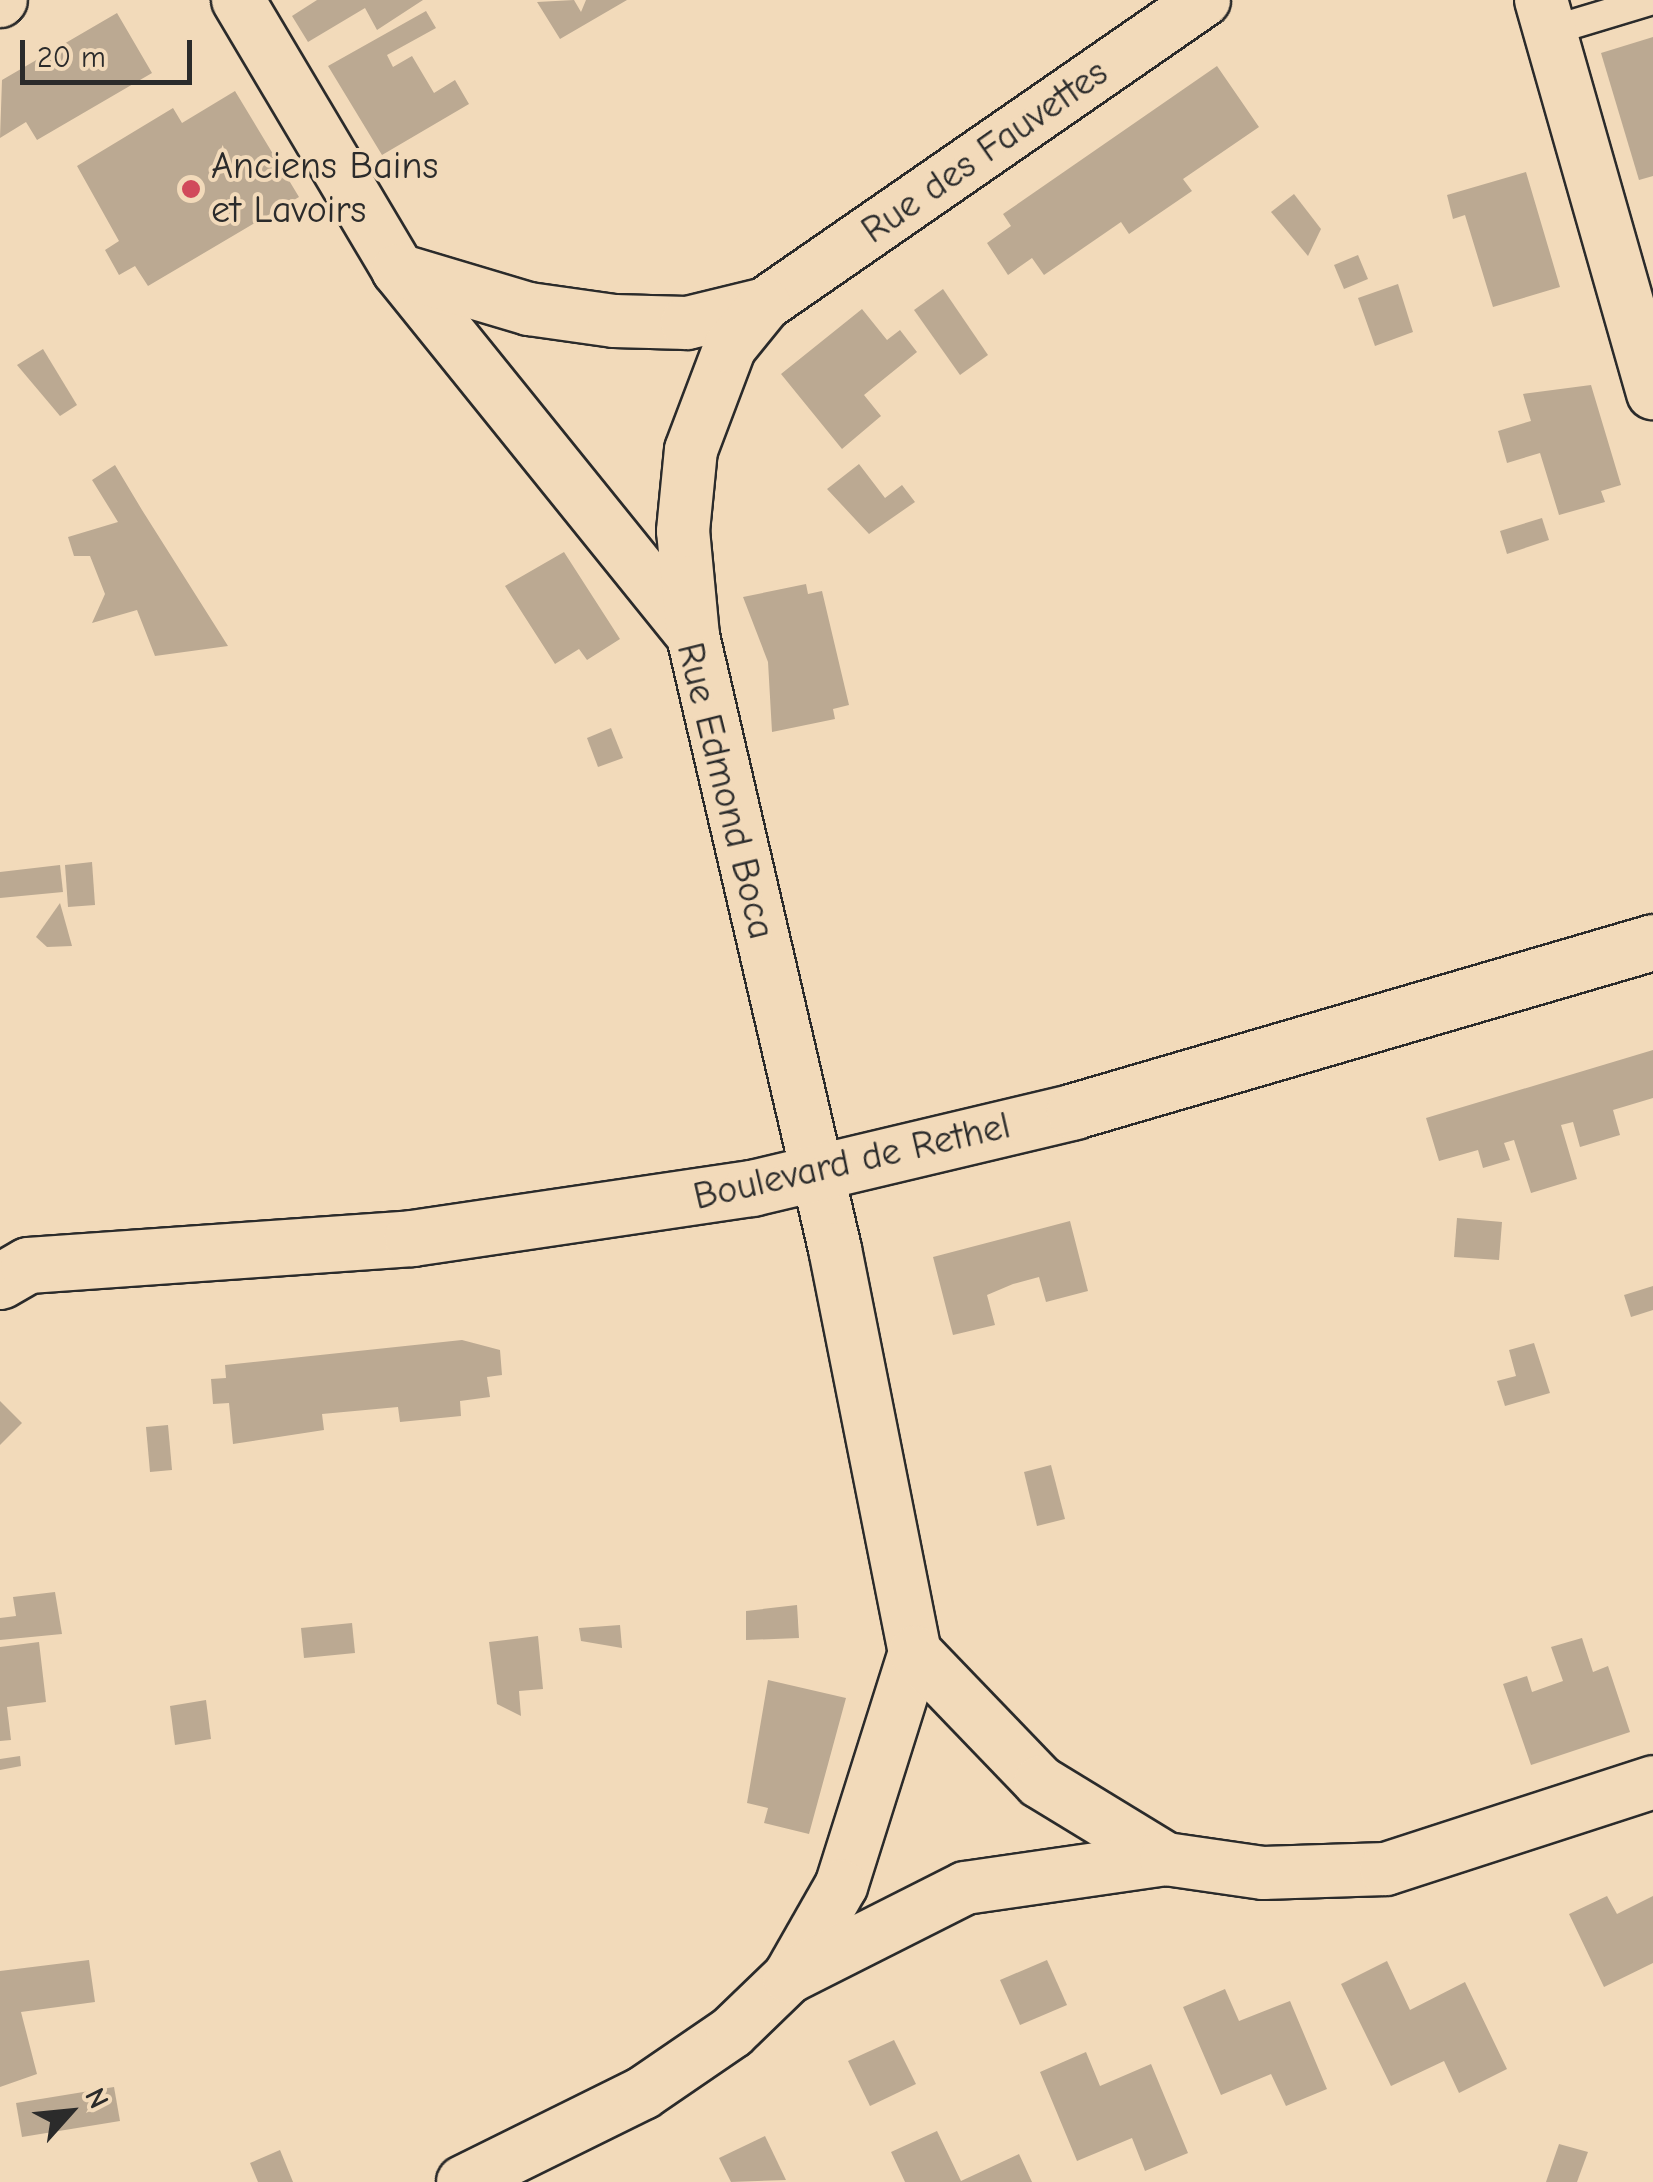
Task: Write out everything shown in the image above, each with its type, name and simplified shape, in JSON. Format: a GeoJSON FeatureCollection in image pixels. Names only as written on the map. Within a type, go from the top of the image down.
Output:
{"type":"FeatureCollection","features":[{"type":"Feature","properties":{"kind":"main road","name":"Boulevard de Rethel"},"geometry":{"type":"LineString","coordinates":[[10,1265],[412,1238],[817,1174],[1074,1111],[1653,942]]}},
{"type":"Feature","properties":{"kind":"street","name":"Rue Edmond Boca"},"geometry":{"type":"LineString","coordinates":[[238,0],[398,270],[694,636],[817,1174],[916,1652],[847,1869],[789,1977]]}},
{"type":"Feature","properties":{"kind":"street","name":"Rue des Fauvettes"},"geometry":{"type":"LineString","coordinates":[[694,636],[683,531],[691,450],[730,347],[765,304],[1204,0]]}},
{"type":"Feature","properties":{"kind":"street"},"geometry":{"type":"LineString","coordinates":[[1498,0],[1546,15],[1653,392]]}},
{"type":"Feature","properties":{"kind":"street","name":"Rue des Fauvettes"},"geometry":{"type":"LineString","coordinates":[[398,270],[529,309],[614,321],[688,323],[765,304]]}},
{"type":"Feature","properties":{"kind":"street"},"geometry":{"type":"LineString","coordinates":[[916,1652],[1040,1782],[1166,1859]]}},
{"type":"Feature","properties":{"kind":"street"},"geometry":{"type":"LineString","coordinates":[[463,2182],[692,2063],[789,1977],[965,1888],[1166,1859],[1263,1872],[1386,1868],[1653,1782]]}},
{"type":"Feature","properties":{"kind":"lane"},"geometry":{"type":"LineString","coordinates":[[1546,15],[1653,0]]}},
{"type":"Feature","properties":{"kind":"building"},"geometry":{"type":"Polygon","coordinates":[[[317,0],[423,0],[377,30],[365,8],[308,42],[292,16],[317,0]]]}},
{"type":"Feature","properties":{"kind":"building"},"geometry":{"type":"Polygon","coordinates":[[[574,0],[581,12],[586,0],[627,0],[560,39],[537,2],[574,0]]]}},
{"type":"Feature","properties":{"kind":"building"},"geometry":{"type":"Polygon","coordinates":[[[426,11],[436,28],[387,55],[393,67],[412,56],[434,93],[455,80],[469,104],[382,155],[328,66],[426,11]]]}},
{"type":"Feature","properties":{"kind":"building"},"geometry":{"type":"Polygon","coordinates":[[[117,13],[152,73],[37,140],[26,122],[0,138],[2,80],[117,13]]]}},
{"type":"Feature","properties":{"kind":"building"},"geometry":{"type":"Polygon","coordinates":[[[1653,37],[1653,176],[1639,180],[1601,53],[1653,37]]]}},
{"type":"Feature","properties":{"kind":"building"},"geometry":{"type":"Polygon","coordinates":[[[1217,66],[1259,127],[1183,179],[1192,191],[1129,234],[1121,222],[1044,275],[1032,258],[1008,275],[987,243],[1011,226],[1003,214],[1217,66]]]}},
{"type":"Feature","properties":{"kind":"building","name":"Anciens Bains et Lavoirs"},"geometry":{"type":"Polygon","coordinates":[[[235,91],[299,197],[148,286],[135,266],[119,275],[105,250],[119,241],[77,166],[173,108],[182,123],[235,91]]]}},
{"type":"Feature","properties":{"kind":"building"},"geometry":{"type":"Polygon","coordinates":[[[1526,172],[1560,287],[1493,307],[1465,215],[1453,219],[1447,195],[1526,172]]]}},
{"type":"Feature","properties":{"kind":"building"},"geometry":{"type":"Polygon","coordinates":[[[1294,194],[1321,229],[1308,256],[1271,212],[1294,194]]]}},
{"type":"Feature","properties":{"kind":"building"},"geometry":{"type":"Polygon","coordinates":[[[1358,255],[1368,279],[1344,289],[1334,265],[1358,255]]]}},
{"type":"Feature","properties":{"kind":"building"},"geometry":{"type":"Polygon","coordinates":[[[1398,284],[1413,332],[1375,346],[1358,298],[1398,284]]]}},
{"type":"Feature","properties":{"kind":"building"},"geometry":{"type":"Polygon","coordinates":[[[943,289],[988,355],[960,375],[914,310],[943,289]]]}},
{"type":"Feature","properties":{"kind":"building"},"geometry":{"type":"Polygon","coordinates":[[[862,309],[887,340],[900,330],[917,352],[864,395],[881,416],[842,449],[781,374],[862,309]]]}},
{"type":"Feature","properties":{"kind":"building"},"geometry":{"type":"Polygon","coordinates":[[[43,349],[77,405],[60,416],[17,365],[43,349]]]}},
{"type":"Feature","properties":{"kind":"building"},"geometry":{"type":"Polygon","coordinates":[[[1591,385],[1621,485],[1601,491],[1605,502],[1559,515],[1540,453],[1507,463],[1498,431],[1531,421],[1523,394],[1591,385]]]}},
{"type":"Feature","properties":{"kind":"building"},"geometry":{"type":"Polygon","coordinates":[[[859,464],[885,498],[902,485],[915,502],[869,534],[827,489],[859,464]]]}},
{"type":"Feature","properties":{"kind":"building"},"geometry":{"type":"Polygon","coordinates":[[[115,465],[228,646],[155,656],[137,610],[92,623],[105,594],[90,556],[74,556],[68,537],[118,522],[92,480],[115,465]]]}},
{"type":"Feature","properties":{"kind":"building"},"geometry":{"type":"Polygon","coordinates":[[[1542,518],[1549,540],[1507,554],[1500,531],[1542,518]]]}},
{"type":"Feature","properties":{"kind":"building"},"geometry":{"type":"Polygon","coordinates":[[[564,552],[620,639],[587,660],[579,649],[555,664],[505,586],[564,552]]]}},
{"type":"Feature","properties":{"kind":"building"},"geometry":{"type":"Polygon","coordinates":[[[806,584],[808,594],[822,591],[849,705],[833,709],[835,719],[772,732],[768,662],[743,597],[806,584]]]}},
{"type":"Feature","properties":{"kind":"building"},"geometry":{"type":"Polygon","coordinates":[[[611,728],[623,758],[598,767],[587,738],[611,728]]]}},
{"type":"Feature","properties":{"kind":"building"},"geometry":{"type":"Polygon","coordinates":[[[92,862],[95,905],[68,907],[65,865],[92,862]]]}},
{"type":"Feature","properties":{"kind":"building"},"geometry":{"type":"Polygon","coordinates":[[[60,865],[63,892],[0,898],[0,872],[60,865]]]}},
{"type":"Feature","properties":{"kind":"building"},"geometry":{"type":"Polygon","coordinates":[[[60,903],[72,946],[47,947],[36,937],[60,903]]]}},
{"type":"Feature","properties":{"kind":"building"},"geometry":{"type":"Polygon","coordinates":[[[1653,1050],[1653,1098],[1613,1110],[1620,1135],[1580,1147],[1573,1122],[1561,1125],[1577,1179],[1531,1193],[1514,1140],[1504,1143],[1510,1160],[1483,1168],[1478,1150],[1439,1161],[1426,1118],[1653,1050]]]}},
{"type":"Feature","properties":{"kind":"building"},"geometry":{"type":"Polygon","coordinates":[[[1457,1218],[1502,1222],[1499,1260],[1454,1257],[1457,1218]]]}},
{"type":"Feature","properties":{"kind":"building"},"geometry":{"type":"Polygon","coordinates":[[[1070,1221],[1088,1291],[1046,1302],[1039,1277],[1013,1284],[987,1295],[995,1325],[953,1335],[933,1257],[1070,1221]]]}},
{"type":"Feature","properties":{"kind":"building"},"geometry":{"type":"Polygon","coordinates":[[[1653,1286],[1653,1310],[1631,1317],[1624,1295],[1653,1286]]]}},
{"type":"Feature","properties":{"kind":"building"},"geometry":{"type":"Polygon","coordinates":[[[462,1340],[500,1350],[502,1375],[487,1377],[490,1397],[460,1401],[461,1416],[400,1422],[398,1407],[322,1414],[324,1430],[233,1444],[229,1403],[213,1404],[211,1379],[226,1378],[225,1365],[462,1340]]]}},
{"type":"Feature","properties":{"kind":"building"},"geometry":{"type":"Polygon","coordinates":[[[1534,1343],[1550,1393],[1505,1406],[1497,1381],[1516,1376],[1509,1350],[1534,1343]]]}},
{"type":"Feature","properties":{"kind":"building"},"geometry":{"type":"Polygon","coordinates":[[[0,1401],[22,1423],[0,1445],[0,1401]]]}},
{"type":"Feature","properties":{"kind":"building"},"geometry":{"type":"Polygon","coordinates":[[[168,1425],[172,1470],[150,1472],[146,1427],[168,1425]]]}},
{"type":"Feature","properties":{"kind":"building"},"geometry":{"type":"Polygon","coordinates":[[[1051,1465],[1065,1519],[1037,1526],[1024,1472],[1051,1465]]]}},
{"type":"Feature","properties":{"kind":"building"},"geometry":{"type":"Polygon","coordinates":[[[55,1592],[62,1634],[0,1640],[0,1618],[16,1616],[13,1597],[55,1592]]]}},
{"type":"Feature","properties":{"kind":"building"},"geometry":{"type":"Polygon","coordinates":[[[797,1605],[799,1638],[746,1640],[746,1611],[797,1605]]]}},
{"type":"Feature","properties":{"kind":"building"},"geometry":{"type":"Polygon","coordinates":[[[352,1623],[355,1653],[304,1658],[301,1628],[352,1623]]]}},
{"type":"Feature","properties":{"kind":"building"},"geometry":{"type":"Polygon","coordinates":[[[620,1625],[622,1648],[581,1641],[579,1628],[620,1625]]]}},
{"type":"Feature","properties":{"kind":"building"},"geometry":{"type":"Polygon","coordinates":[[[538,1636],[543,1689],[519,1691],[521,1716],[497,1704],[489,1642],[538,1636]]]}},
{"type":"Feature","properties":{"kind":"building"},"geometry":{"type":"Polygon","coordinates":[[[1582,1638],[1593,1672],[1608,1666],[1630,1732],[1531,1765],[1503,1684],[1527,1676],[1532,1692],[1563,1681],[1551,1647],[1582,1638]]]}},
{"type":"Feature","properties":{"kind":"building"},"geometry":{"type":"Polygon","coordinates":[[[39,1642],[46,1702],[7,1707],[11,1740],[0,1741],[0,1647],[39,1642]]]}},
{"type":"Feature","properties":{"kind":"building"},"geometry":{"type":"Polygon","coordinates":[[[768,1680],[846,1698],[809,1834],[764,1823],[768,1808],[747,1803],[768,1680]]]}},
{"type":"Feature","properties":{"kind":"building"},"geometry":{"type":"Polygon","coordinates":[[[206,1700],[211,1739],[175,1745],[170,1706],[206,1700]]]}},
{"type":"Feature","properties":{"kind":"building"},"geometry":{"type":"Polygon","coordinates":[[[20,1756],[21,1766],[0,1770],[0,1759],[20,1756]]]}},
{"type":"Feature","properties":{"kind":"building"},"geometry":{"type":"Polygon","coordinates":[[[1607,1896],[1617,1914],[1653,1896],[1653,1963],[1604,1987],[1569,1914],[1607,1896]]]}},
{"type":"Feature","properties":{"kind":"building"},"geometry":{"type":"Polygon","coordinates":[[[89,1960],[95,2002],[21,2012],[37,2074],[0,2087],[0,1971],[89,1960]]]}},
{"type":"Feature","properties":{"kind":"building"},"geometry":{"type":"Polygon","coordinates":[[[1047,1960],[1067,2005],[1020,2025],[1000,1980],[1047,1960]]]}},
{"type":"Feature","properties":{"kind":"building"},"geometry":{"type":"Polygon","coordinates":[[[1387,1961],[1410,2010],[1465,1982],[1507,2069],[1459,2093],[1444,2061],[1391,2086],[1341,1984],[1387,1961]]]}},
{"type":"Feature","properties":{"kind":"building"},"geometry":{"type":"Polygon","coordinates":[[[1225,1989],[1239,2021],[1290,2001],[1327,2089],[1286,2106],[1271,2074],[1221,2095],[1183,2007],[1225,1989]]]}},
{"type":"Feature","properties":{"kind":"building"},"geometry":{"type":"Polygon","coordinates":[[[894,2040],[916,2084],[870,2106],[848,2061],[894,2040]]]}},
{"type":"Feature","properties":{"kind":"building"},"geometry":{"type":"Polygon","coordinates":[[[1086,2052],[1100,2086],[1151,2064],[1188,2153],[1145,2171],[1132,2138],[1077,2161],[1040,2072],[1086,2052]]]}},
{"type":"Feature","properties":{"kind":"building"},"geometry":{"type":"Polygon","coordinates":[[[114,2087],[120,2121],[22,2137],[16,2103],[114,2087]]]}},
{"type":"Feature","properties":{"kind":"building"},"geometry":{"type":"Polygon","coordinates":[[[937,2131],[961,2181],[1019,2154],[1032,2182],[905,2182],[891,2152],[937,2131]]]}},
{"type":"Feature","properties":{"kind":"building"},"geometry":{"type":"Polygon","coordinates":[[[765,2136],[786,2180],[731,2182],[719,2158],[765,2136]]]}},
{"type":"Feature","properties":{"kind":"building"},"geometry":{"type":"Polygon","coordinates":[[[1559,2144],[1588,2152],[1577,2182],[1546,2182],[1559,2144]]]}},
{"type":"Feature","properties":{"kind":"building"},"geometry":{"type":"Polygon","coordinates":[[[280,2150],[293,2182],[258,2182],[250,2163],[280,2150]]]}},
{"type":"Feature","properties":{"kind":"place","name":"Anciens Bains et Lavoirs"},"geometry":{"type":"Point","coordinates":[191,189]}}]}
